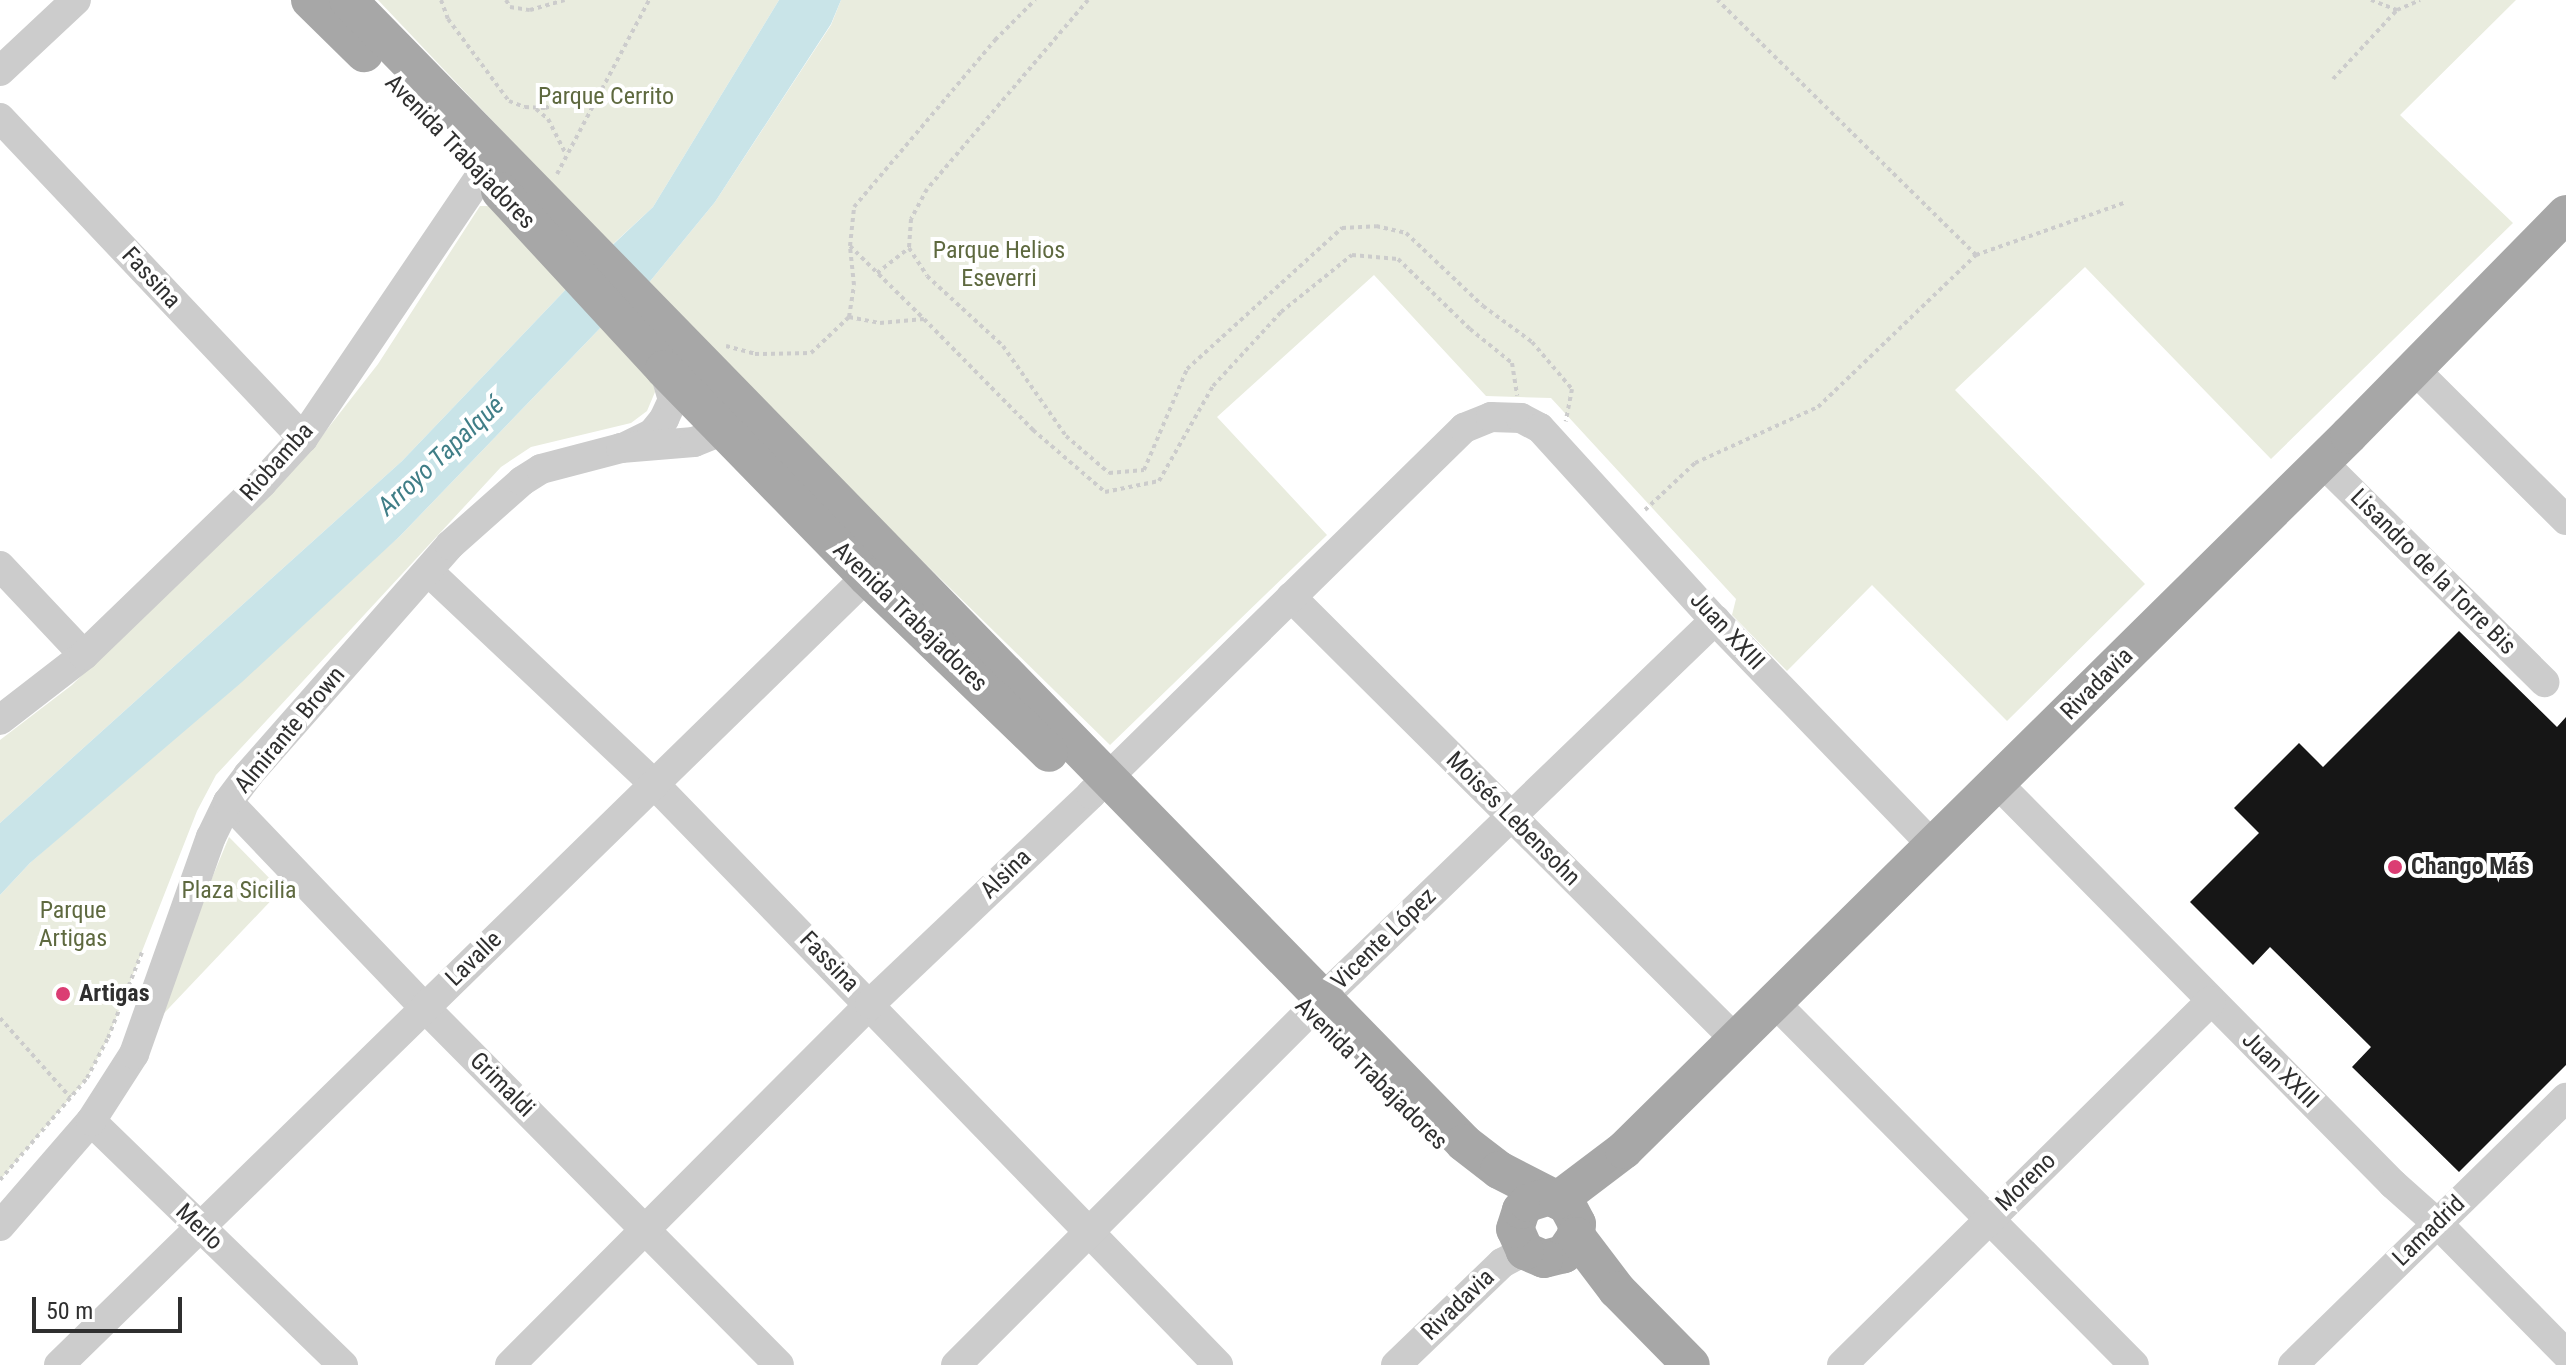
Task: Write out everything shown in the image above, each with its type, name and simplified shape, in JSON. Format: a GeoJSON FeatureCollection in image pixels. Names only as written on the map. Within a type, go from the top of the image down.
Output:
{"type":"FeatureCollection","features":[{"type":"Feature","properties":{"kind":"main road","name":"Avenida Trabajadores"},"geometry":{"type":"LineString","coordinates":[[310,0],[490,164],[542,200],[734,418],[878,566],[1100,785],[1316,1005],[1464,1143],[1499,1170],[1550,1228],[1691,1365]]}},
{"type":"Feature","properties":{"kind":"main road","name":"Avenida Trabajadores"},"geometry":{"type":"LineString","coordinates":[[348,0],[490,164]]}},
{"type":"Feature","properties":{"kind":"main road","name":"Rivadavia"},"geometry":{"type":"LineString","coordinates":[[1550,1228],[1594,1190],[1624,1150],[2415,370],[2566,214]]}},
{"type":"Feature","properties":{"kind":"main road","name":"Avenida Trabajadores"},"geometry":{"type":"LineString","coordinates":[[1550,1228],[1587,1286],[1660,1365]]}},
{"type":"Feature","properties":{"kind":"street"},"geometry":{"type":"LineString","coordinates":[[0,71],[76,0]]}},
{"type":"Feature","properties":{"kind":"street","name":"Fassina"},"geometry":{"type":"LineString","coordinates":[[0,118],[303,438]]}},
{"type":"Feature","properties":{"kind":"street","name":"Riobamba"},"geometry":{"type":"LineString","coordinates":[[0,720],[84,655],[262,483],[303,438],[490,164]]}},
{"type":"Feature","properties":{"kind":"street"},"geometry":{"type":"LineString","coordinates":[[621,448],[652,434],[664,419],[673,400],[677,352]]}},
{"type":"Feature","properties":{"kind":"street"},"geometry":{"type":"LineString","coordinates":[[2415,370],[2566,520]]}},
{"type":"Feature","properties":{"kind":"street","name":"Alsina"},"geometry":{"type":"LineString","coordinates":[[510,1365],[870,1004],[1100,785],[1464,428],[1491,417],[1521,418]]}},
{"type":"Feature","properties":{"kind":"street","name":"Almirante Brown"},"geometry":{"type":"LineString","coordinates":[[0,1226],[91,1121],[134,1054],[211,837],[228,802],[450,545],[522,481],[541,469],[621,448],[694,442],[734,418]]}},
{"type":"Feature","properties":{"kind":"street","name":"Juan XXIII"},"geometry":{"type":"LineString","coordinates":[[1521,418],[1540,428],[1715,620],[1933,846]]}},
{"type":"Feature","properties":{"kind":"street","name":"Lisandro de la Torre Bis"},"geometry":{"type":"LineString","coordinates":[[2322,462],[2449,600],[2544,682]]}},
{"type":"Feature","properties":{"kind":"street"},"geometry":{"type":"LineString","coordinates":[[0,566],[84,655]]}},
{"type":"Feature","properties":{"kind":"street","name":"Lavalle"},"geometry":{"type":"LineString","coordinates":[[59,1365],[198,1226],[656,786],[878,566]]}},
{"type":"Feature","properties":{"kind":"street","name":"Fassina"},"geometry":{"type":"LineString","coordinates":[[428,571],[656,786],[1218,1365]]}},
{"type":"Feature","properties":{"kind":"street","name":"Moisés Lebensohn"},"geometry":{"type":"LineString","coordinates":[[1291,597],[1736,1040]]}},
{"type":"Feature","properties":{"kind":"street","name":"Vicente López"},"geometry":{"type":"LineString","coordinates":[[956,1365],[1316,1005],[1715,620]]}},
{"type":"Feature","properties":{"kind":"street","name":"Juan XXIII"},"geometry":{"type":"LineString","coordinates":[[1997,783],[2148,915],[2211,1001],[2397,1179],[2566,1354]]}},
{"type":"Feature","properties":{"kind":"street","name":"Grimaldi"},"geometry":{"type":"LineString","coordinates":[[228,802],[424,1007],[779,1365]]}},
{"type":"Feature","properties":{"kind":"street","name":"Moreno"},"geometry":{"type":"LineString","coordinates":[[1842,1365],[2211,1001]]}},
{"type":"Feature","properties":{"kind":"street"},"geometry":{"type":"LineString","coordinates":[[1774,1002],[2134,1365]]}},
{"type":"Feature","properties":{"kind":"street","name":"Lamadrid"},"geometry":{"type":"LineString","coordinates":[[2293,1365],[2566,1098]]}},
{"type":"Feature","properties":{"kind":"street","name":"Merlo"},"geometry":{"type":"LineString","coordinates":[[91,1121],[343,1365]]}},
{"type":"Feature","properties":{"kind":"street","name":"Rivadavia"},"geometry":{"type":"LineString","coordinates":[[1396,1365],[1502,1263],[1550,1228]]}},
{"type":"Feature","properties":{"kind":"path"},"geometry":{"type":"LineString","coordinates":[[441,0],[448,19],[509,101],[534,108],[548,119],[567,155]]}},
{"type":"Feature","properties":{"kind":"path"},"geometry":{"type":"LineString","coordinates":[[506,0],[510,7],[530,10],[565,0]]}},
{"type":"Feature","properties":{"kind":"path"},"geometry":{"type":"LineString","coordinates":[[542,200],[649,0]]}},
{"type":"Feature","properties":{"kind":"path"},"geometry":{"type":"LineString","coordinates":[[677,352],[811,353],[849,317],[854,285],[850,246],[854,207],[874,180],[1035,0]]}},
{"type":"Feature","properties":{"kind":"path"},"geometry":{"type":"LineString","coordinates":[[1088,0],[927,189],[911,219],[909,248],[927,276],[1003,346],[1066,436],[1109,473],[1144,470],[1187,369],[1342,228],[1376,226],[1406,233],[1483,306],[1532,342],[1572,389],[1560,451]]}},
{"type":"Feature","properties":{"kind":"path"},"geometry":{"type":"LineString","coordinates":[[1717,0],[1976,255]]}},
{"type":"Feature","properties":{"kind":"path"},"geometry":{"type":"LineString","coordinates":[[2371,0],[2397,10]]}},
{"type":"Feature","properties":{"kind":"path"},"geometry":{"type":"LineString","coordinates":[[2333,79],[2397,10],[2420,0]]}},
{"type":"Feature","properties":{"kind":"path"},"geometry":{"type":"LineString","coordinates":[[534,108],[567,104],[600,90]]}},
{"type":"Feature","properties":{"kind":"path"},"geometry":{"type":"LineString","coordinates":[[1628,525],[1695,463],[1818,407],[1976,255],[2124,203]]}},
{"type":"Feature","properties":{"kind":"path"},"geometry":{"type":"LineString","coordinates":[[850,246],[1033,430],[1105,492],[1159,481],[1213,386],[1281,312],[1352,255],[1398,259],[1470,329],[1512,363],[1521,418]]}},
{"type":"Feature","properties":{"kind":"path"},"geometry":{"type":"LineString","coordinates":[[877,273],[909,248]]}},
{"type":"Feature","properties":{"kind":"path"},"geometry":{"type":"LineString","coordinates":[[849,317],[880,323],[924,319]]}},
{"type":"Feature","properties":{"kind":"path"},"geometry":{"type":"LineString","coordinates":[[0,1018],[71,1098],[0,1180]]}},
{"type":"Feature","properties":{"kind":"green space","name":"Parque Cerrito"},"geometry":{"type":"Polygon","coordinates":[[[378,0],[779,0],[653,207],[611,246],[378,0]]]}},
{"type":"Feature","properties":{"kind":"green space","name":"Parque Helios Eseverri"},"geometry":{"type":"Polygon","coordinates":[[[841,0],[2516,0],[2400,115],[2513,223],[2271,459],[2085,267],[1955,390],[2145,584],[2007,721],[1872,585],[1787,671],[1732,615],[1736,599],[1551,398],[1486,396],[1374,275],[1217,417],[1327,535],[1110,745],[696,339],[647,285],[715,202],[831,25],[841,0]]]}},
{"type":"Feature","properties":{"kind":"green space"},"geometry":{"type":"Polygon","coordinates":[[[480,206],[500,206],[571,284],[402,461],[0,823],[0,740],[72,685],[311,450],[378,364],[480,206]]]}},
{"type":"Feature","properties":{"kind":"green space","name":"Parque Artigas"},"geometry":{"type":"Polygon","coordinates":[[[606,322],[653,376],[655,392],[647,411],[631,423],[531,447],[501,467],[216,775],[197,811],[108,1038],[87,1078],[0,1180],[0,895],[30,863],[400,536],[606,322]]]}},
{"type":"Feature","properties":{"kind":"green space","name":"Plaza Sicilia"},"geometry":{"type":"Polygon","coordinates":[[[229,837],[281,890],[150,1028],[229,837]]]}},
{"type":"Feature","properties":{"kind":"water","name":"Arroyo Tapalqué"},"geometry":{"type":"Polygon","coordinates":[[[779,0],[841,0],[831,24],[715,202],[647,285],[606,322],[400,536],[242,682],[30,863],[0,895],[0,823],[402,461],[571,284],[653,207],[779,0]]]}},
{"type":"Feature","properties":{"kind":"building","name":"Chango Más"},"geometry":{"type":"Polygon","coordinates":[[[2459,631],[2557,727],[2566,717],[2566,1065],[2459,1172],[2352,1067],[2371,1047],[2270,947],[2253,965],[2190,902],[2259,833],[2234,808],[2299,743],[2323,767],[2459,631]]]}},
{"type":"Feature","properties":{"kind":"place","name":"Chango Más"},"geometry":{"type":"Point","coordinates":[2395,867]}},
{"type":"Feature","properties":{"kind":"place","name":"Artigas"},"geometry":{"type":"Point","coordinates":[63,994]}}]}
